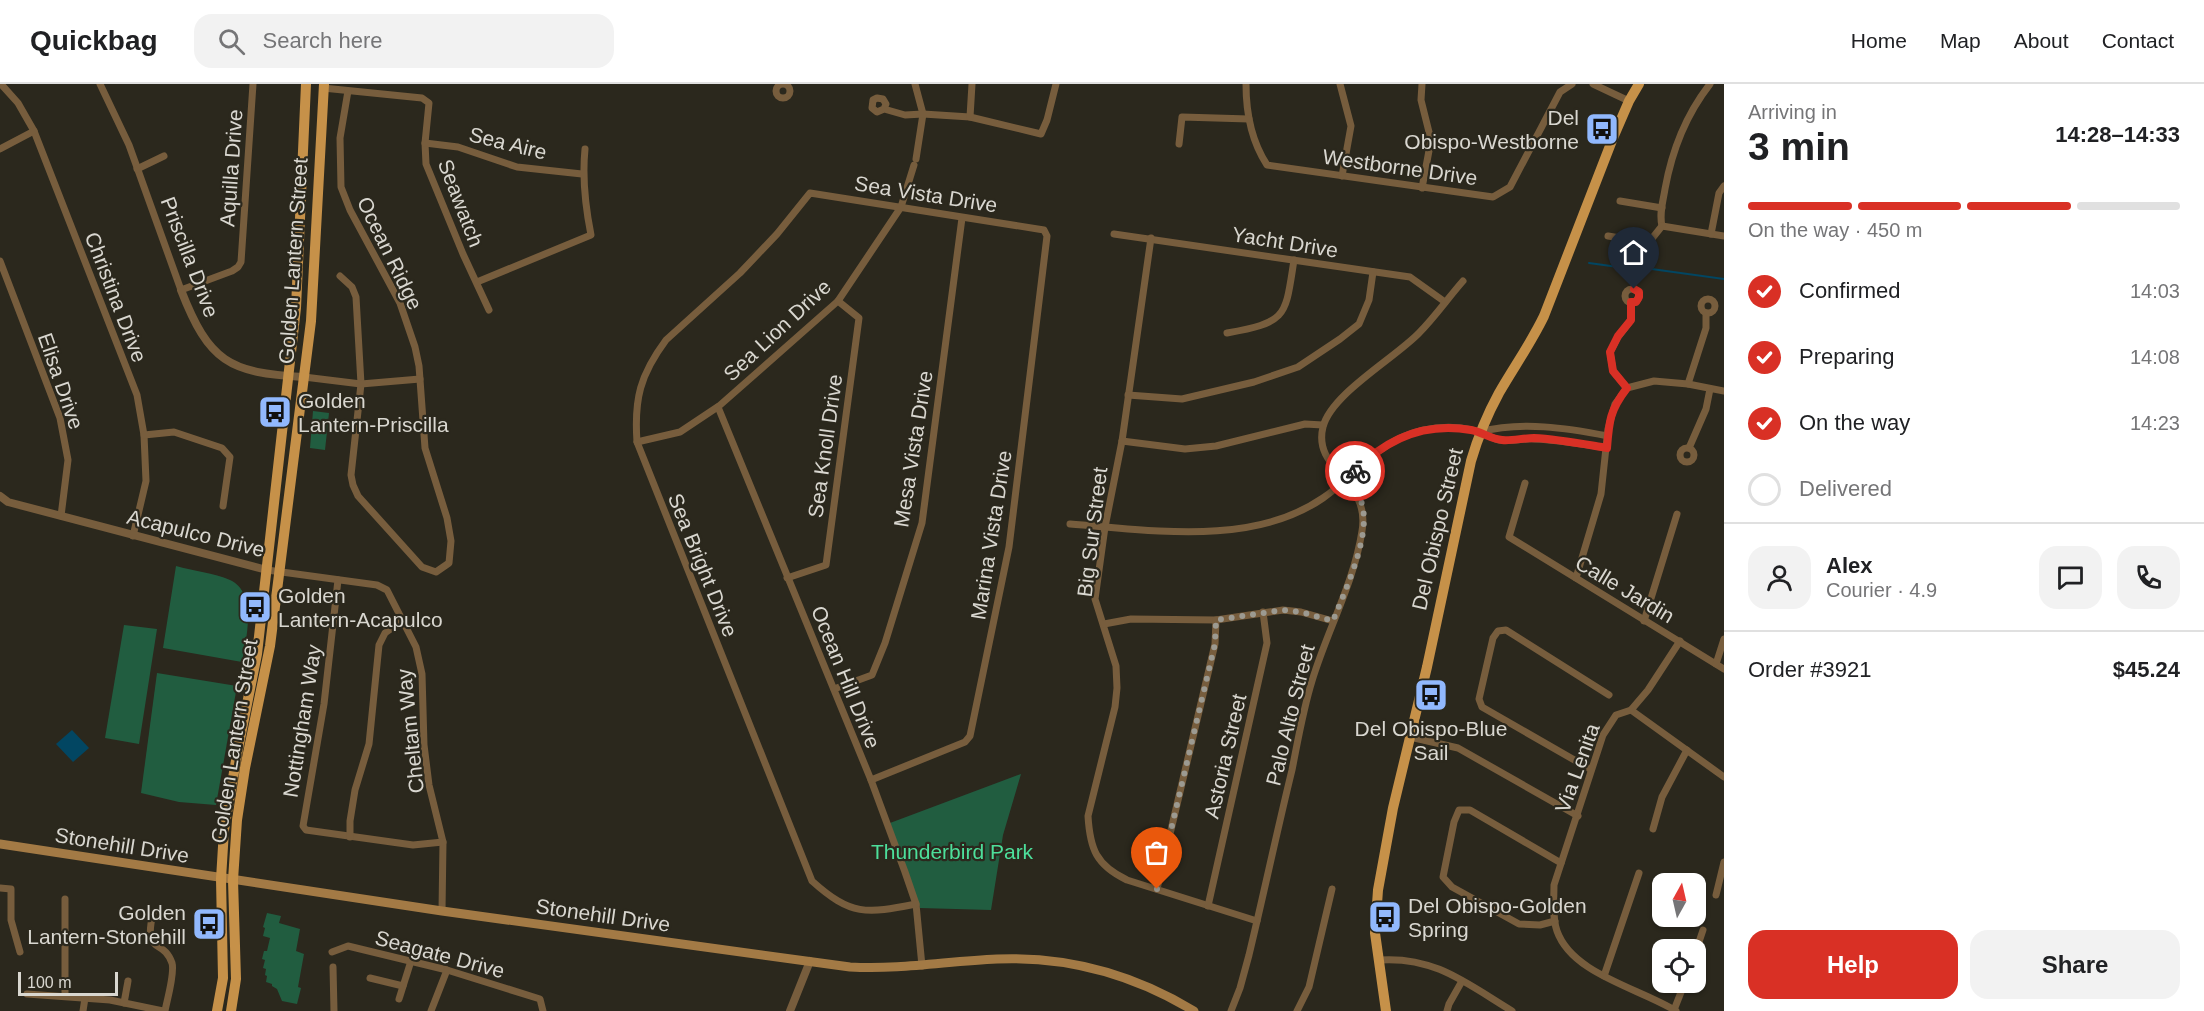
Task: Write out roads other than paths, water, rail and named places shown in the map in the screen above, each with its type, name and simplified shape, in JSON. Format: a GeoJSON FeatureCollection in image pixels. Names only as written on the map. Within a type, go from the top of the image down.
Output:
{"type":"FeatureCollection","features":[{"type":"Feature","properties":{"kind":"main road","name":"Golden Lantern Street"},"geometry":{"type":"LineString","coordinates":[[219,1008],[223,950],[221,879],[227,810],[257,654],[267,570],[297,286],[306,84]]}},
{"type":"Feature","properties":{"kind":"main road","name":"Del Obispo Street"},"geometry":{"type":"LineString","coordinates":[[1386,1011],[1375,933],[1378,890],[1393,808],[1465,482],[1480,432],[1501,390],[1534,338],[1629,100],[1639,84]]}},
{"type":"Feature","properties":{"kind":"main road","name":"Golden Lantern Street"},"geometry":{"type":"LineString","coordinates":[[231,1011],[236,970],[233,880],[237,820],[245,768],[265,678],[304,377],[314,292],[324,86]]}},
{"type":"Feature","properties":{"kind":"main road","name":"Stonehill Drive"},"geometry":{"type":"LineString","coordinates":[[0,844],[442,911],[850,967],[879,969],[995,959],[1053,960],[1107,971],[1133,980],[1168,995],[1194,1011]]}},
{"type":"Feature","properties":{"kind":"street","name":"Christina Drive"},"geometry":{"type":"LineString","coordinates":[[1,84],[18,103],[34,131],[137,395],[144,435],[147,480],[133,536]]}},
{"type":"Feature","properties":{"kind":"street","name":"Priscilla Drive"},"geometry":{"type":"LineString","coordinates":[[100,84],[129,145],[194,324],[222,357],[242,368],[266,375],[304,377]]}},
{"type":"Feature","properties":{"kind":"street","name":"Aquilla Drive"},"geometry":{"type":"LineString","coordinates":[[181,290],[238,267],[242,254],[253,84]]}},
{"type":"Feature","properties":{"kind":"street","name":"Sea Lion Drive"},"geometry":{"type":"LineString","coordinates":[[637,442],[680,432],[718,407],[838,301],[901,207],[915,162],[923,114],[915,84]]}},
{"type":"Feature","properties":{"kind":"street"},"geometry":{"type":"LineString","coordinates":[[970,117],[972,84]]}},
{"type":"Feature","properties":{"kind":"street"},"geometry":{"type":"LineString","coordinates":[[884,109],[906,115],[970,117],[1041,134],[1056,84]]}},
{"type":"Feature","properties":{"kind":"street"},"geometry":{"type":"LineString","coordinates":[[1179,144],[1182,117],[1249,119],[1246,84]]}},
{"type":"Feature","properties":{"kind":"street"},"geometry":{"type":"LineString","coordinates":[[1340,84],[1351,126],[1342,176]]}},
{"type":"Feature","properties":{"kind":"street"},"geometry":{"type":"LineString","coordinates":[[1422,84],[1421,100],[1431,140],[1422,188]]}},
{"type":"Feature","properties":{"kind":"street","name":"Westborne Drive"},"geometry":{"type":"LineString","coordinates":[[1249,119],[1259,153],[1267,165],[1493,198],[1510,187],[1560,92],[1572,84]]}},
{"type":"Feature","properties":{"kind":"street"},"geometry":{"type":"LineString","coordinates":[[1593,84],[1629,100]]}},
{"type":"Feature","properties":{"kind":"street"},"geometry":{"type":"LineString","coordinates":[[1608,236],[1650,241],[1662,226],[1662,208],[1669,167],[1681,132],[1694,105],[1710,84]]}},
{"type":"Feature","properties":{"kind":"street"},"geometry":{"type":"LineString","coordinates":[[324,86],[348,91]]}},
{"type":"Feature","properties":{"kind":"street","name":"Seawatch"},"geometry":{"type":"LineString","coordinates":[[348,91],[422,98],[429,103],[425,143],[426,164],[489,310]]}},
{"type":"Feature","properties":{"kind":"street","name":"Ocean Ridge"},"geometry":{"type":"LineString","coordinates":[[348,91],[340,138],[341,187],[354,217],[400,303],[415,346],[420,379],[424,448],[446,512],[451,541],[451,558],[445,567],[436,572],[422,567],[358,496],[353,484],[351,475],[361,384]]}},
{"type":"Feature","properties":{"kind":"street"},"geometry":{"type":"LineString","coordinates":[[0,149],[34,131]]}},
{"type":"Feature","properties":{"kind":"street","name":"Sea Aire"},"geometry":{"type":"LineString","coordinates":[[425,143],[458,147],[517,166],[541,171],[582,174]]}},
{"type":"Feature","properties":{"kind":"street"},"geometry":{"type":"LineString","coordinates":[[477,282],[591,235],[582,174],[585,148]]}},
{"type":"Feature","properties":{"kind":"street"},"geometry":{"type":"LineString","coordinates":[[137,169],[164,156]]}},
{"type":"Feature","properties":{"kind":"street"},"geometry":{"type":"LineString","coordinates":[[1711,234],[1719,193],[1724,186]]}},
{"type":"Feature","properties":{"kind":"street","name":"Sea Vista Drive"},"geometry":{"type":"LineString","coordinates":[[805,197],[810,193],[815,193],[1044,230]]}},
{"type":"Feature","properties":{"kind":"street","name":"Sea Bright Drive"},"geometry":{"type":"LineString","coordinates":[[805,197],[777,234],[666,340],[657,352],[640,389],[636,405],[637,442],[812,881],[839,903],[857,909],[881,911],[916,904]]}},
{"type":"Feature","properties":{"kind":"street"},"geometry":{"type":"LineString","coordinates":[[1620,201],[1662,208]]}},
{"type":"Feature","properties":{"kind":"street","name":"Mesa Vista Drive"},"geometry":{"type":"LineString","coordinates":[[834,689],[872,675],[885,643],[922,523],[962,218]]}},
{"type":"Feature","properties":{"kind":"street"},"geometry":{"type":"LineString","coordinates":[[1662,226],[1724,236]]}},
{"type":"Feature","properties":{"kind":"street","name":"Marina Vista Drive"},"geometry":{"type":"LineString","coordinates":[[871,780],[965,742],[970,736],[1009,547],[1048,244],[1044,230]]}},
{"type":"Feature","properties":{"kind":"street","name":"Yacht Drive"},"geometry":{"type":"LineString","coordinates":[[1114,234],[1410,278],[1445,302]]}},
{"type":"Feature","properties":{"kind":"street","name":"Big Sur Street"},"geometry":{"type":"LineString","coordinates":[[1151,238],[1122,441],[1105,527],[1095,599],[1116,666],[1117,688],[1115,707],[1088,816],[1092,846],[1100,861],[1111,872],[1127,880],[1157,889]]}},
{"type":"Feature","properties":{"kind":"street"},"geometry":{"type":"LineString","coordinates":[[1227,333],[1276,319],[1287,302],[1294,260]]}},
{"type":"Feature","properties":{"kind":"street","name":"Elisa Drive"},"geometry":{"type":"LineString","coordinates":[[0,261],[60,418],[68,460],[61,516]]}},
{"type":"Feature","properties":{"kind":"street"},"geometry":{"type":"LineString","coordinates":[[1128,395],[1182,399],[1254,382],[1298,367],[1359,324],[1369,300],[1372,272]]}},
{"type":"Feature","properties":{"kind":"street"},"geometry":{"type":"LineString","coordinates":[[340,276],[352,287],[356,297],[361,384]]}},
{"type":"Feature","properties":{"kind":"street"},"geometry":{"type":"LineString","coordinates":[[1122,441],[1185,449],[1216,446],[1305,424],[1323,425],[1335,404],[1419,333],[1463,281]]}},
{"type":"Feature","properties":{"kind":"street","name":"Sea Knoll Drive"},"geometry":{"type":"LineString","coordinates":[[787,578],[826,565],[859,318],[838,301]]}},
{"type":"Feature","properties":{"kind":"street"},"geometry":{"type":"LineString","coordinates":[[1627,388],[1613,371],[1610,352],[1618,336],[1631,320],[1631,302]]}},
{"type":"Feature","properties":{"kind":"street"},"geometry":{"type":"LineString","coordinates":[[1688,384],[1706,328],[1706,313]]}},
{"type":"Feature","properties":{"kind":"street"},"geometry":{"type":"LineString","coordinates":[[304,377],[361,384],[420,379]]}},
{"type":"Feature","properties":{"kind":"street"},"geometry":{"type":"LineString","coordinates":[[1576,578],[1601,494],[1608,436],[1615,404],[1627,388],[1654,381],[1688,384],[1724,391]]}},
{"type":"Feature","properties":{"kind":"street"},"geometry":{"type":"LineString","coordinates":[[1689,448],[1706,408],[1710,389]]}},
{"type":"Feature","properties":{"kind":"street","name":"Ocean Hill Drive"},"geometry":{"type":"LineString","coordinates":[[718,407],[871,780],[916,904],[922,966]]}},
{"type":"Feature","properties":{"kind":"street","name":"Palo Alto Street"},"geometry":{"type":"LineString","coordinates":[[1231,1011],[1240,988],[1257,921],[1311,684],[1357,555],[1363,525],[1362,502],[1323,450],[1323,425]]}},
{"type":"Feature","properties":{"kind":"street"},"geometry":{"type":"LineString","coordinates":[[1480,432],[1497,427],[1531,426],[1608,436]]}},
{"type":"Feature","properties":{"kind":"street"},"geometry":{"type":"LineString","coordinates":[[1070,524],[1184,532],[1251,526],[1304,510],[1347,480],[1375,452],[1408,434],[1442,427],[1480,432],[1496,440],[1532,438],[1607,448]]}},
{"type":"Feature","properties":{"kind":"street"},"geometry":{"type":"LineString","coordinates":[[144,435],[174,432],[222,448],[230,457],[223,506]]}},
{"type":"Feature","properties":{"kind":"street","name":"Calle Jardin"},"geometry":{"type":"LineString","coordinates":[[1526,483],[1509,537],[1724,669]]}},
{"type":"Feature","properties":{"kind":"street","name":"Acapulco Drive"},"geometry":{"type":"LineString","coordinates":[[0,496],[8,502],[267,570],[377,585],[387,590]]}},
{"type":"Feature","properties":{"kind":"street"},"geometry":{"type":"LineString","coordinates":[[1644,621],[1677,514]]}},
{"type":"Feature","properties":{"kind":"street","name":"Nottingham Way"},"geometry":{"type":"LineString","coordinates":[[338,580],[324,704],[302,822],[306,830],[350,837]]}},
{"type":"Feature","properties":{"kind":"street","name":"Cheltam Way"},"geometry":{"type":"LineString","coordinates":[[387,590],[416,647],[422,674],[424,745],[429,785],[443,842],[442,911]]}},
{"type":"Feature","properties":{"kind":"street"},"geometry":{"type":"LineString","coordinates":[[1104,624],[1131,619],[1216,620],[1283,610],[1301,612],[1333,621]]}},
{"type":"Feature","properties":{"kind":"street","name":"Astoria Street"},"geometry":{"type":"LineString","coordinates":[[1208,906],[1267,644],[1263,612]]}},
{"type":"Feature","properties":{"kind":"street"},"geometry":{"type":"LineString","coordinates":[[1216,620],[1215,644],[1157,889],[1257,921]]}},
{"type":"Feature","properties":{"kind":"street"},"geometry":{"type":"LineString","coordinates":[[402,621],[386,633],[379,645],[369,744],[355,790],[350,837],[413,845],[443,842]]}},
{"type":"Feature","properties":{"kind":"street"},"geometry":{"type":"LineString","coordinates":[[1590,769],[1482,707],[1479,699],[1493,638],[1498,631],[1506,630],[1609,695]]}},
{"type":"Feature","properties":{"kind":"street"},"geometry":{"type":"LineString","coordinates":[[1716,664],[1724,639]]}},
{"type":"Feature","properties":{"kind":"street","name":"Via Lenita"},"geometry":{"type":"LineString","coordinates":[[1604,976],[1575,959],[1557,931],[1554,885],[1603,735],[1616,715],[1631,710],[1654,682],[1680,641]]}},
{"type":"Feature","properties":{"kind":"street"},"geometry":{"type":"LineString","coordinates":[[1631,710],[1724,777]]}},
{"type":"Feature","properties":{"kind":"street"},"geometry":{"type":"LineString","coordinates":[[1410,737],[1458,748],[1578,816]]}},
{"type":"Feature","properties":{"kind":"street"},"geometry":{"type":"LineString","coordinates":[[1653,829],[1662,797],[1687,750]]}},
{"type":"Feature","properties":{"kind":"street"},"geometry":{"type":"LineString","coordinates":[[1555,921],[1540,925],[1519,924],[1452,887],[1443,878],[1454,822],[1459,810],[1470,810],[1561,862]]}},
{"type":"Feature","properties":{"kind":"street"},"geometry":{"type":"LineString","coordinates":[[1716,895],[1724,862]]}},
{"type":"Feature","properties":{"kind":"street"},"geometry":{"type":"LineString","coordinates":[[1639,873],[1604,976],[1644,993],[1675,1010],[1681,993]]}},
{"type":"Feature","properties":{"kind":"street"},"geometry":{"type":"LineString","coordinates":[[0,888],[11,889],[11,920],[20,952]]}},
{"type":"Feature","properties":{"kind":"street"},"geometry":{"type":"LineString","coordinates":[[1297,1011],[1309,987],[1332,889]]}},
{"type":"Feature","properties":{"kind":"street"},"geometry":{"type":"LineString","coordinates":[[65,899],[65,996]]}},
{"type":"Feature","properties":{"kind":"street"},"geometry":{"type":"LineString","coordinates":[[27,994],[85,998],[164,1011],[173,968],[171,961],[153,944],[150,938],[153,914]]}},
{"type":"Feature","properties":{"kind":"street"},"geometry":{"type":"LineString","coordinates":[[1700,939],[1703,930]]}},
{"type":"Feature","properties":{"kind":"street","name":"Seagate Drive"},"geometry":{"type":"LineString","coordinates":[[332,952],[348,946],[447,970],[540,999],[543,1011]]}},
{"type":"Feature","properties":{"kind":"street"},"geometry":{"type":"LineString","coordinates":[[1379,960],[1422,962],[1438,967],[1512,1011]]}},
{"type":"Feature","properties":{"kind":"street"},"geometry":{"type":"LineString","coordinates":[[399,999],[411,961]]}},
{"type":"Feature","properties":{"kind":"street"},"geometry":{"type":"LineString","coordinates":[[790,1011],[810,961]]}},
{"type":"Feature","properties":{"kind":"street"},"geometry":{"type":"LineString","coordinates":[[333,967],[334,1011]]}},
{"type":"Feature","properties":{"kind":"street"},"geometry":{"type":"LineString","coordinates":[[431,1011],[447,970]]}},
{"type":"Feature","properties":{"kind":"street"},"geometry":{"type":"LineString","coordinates":[[370,978],[403,986]]}},
{"type":"Feature","properties":{"kind":"street"},"geometry":{"type":"LineString","coordinates":[[127,1006],[128,981]]}},
{"type":"Feature","properties":{"kind":"street"},"geometry":{"type":"LineString","coordinates":[[1447,1011],[1462,981]]}},
{"type":"Feature","properties":{"kind":"street"},"geometry":{"type":"LineString","coordinates":[[83,1011],[85,998]]}},
{"type":"Feature","properties":{"kind":"water"},"geometry":{"type":"Polygon","coordinates":[[[72,730],[89,748],[73,762],[56,744],[72,730]]]}},
{"type":"Feature","properties":{"kind":"waterway"},"geometry":{"type":"LineString","coordinates":[[1589,263],[1618,267],[1630,266],[1724,279]]}},
{"type":"Feature","properties":{"kind":"place","name":"Del Obispo-Westborne"},"geometry":{"type":"Point","coordinates":[1602,129]}},
{"type":"Feature","properties":{"kind":"place","name":"Golden Lantern-Priscilla"},"geometry":{"type":"Point","coordinates":[275,412]}},
{"type":"Feature","properties":{"kind":"place","name":"Golden Lantern-Acapulco"},"geometry":{"type":"Point","coordinates":[255,607]}},
{"type":"Feature","properties":{"kind":"place","name":"Del Obispo-Blue Sail"},"geometry":{"type":"Point","coordinates":[1431,695]}},
{"type":"Feature","properties":{"kind":"place","name":"Del Obispo-Golden Spring"},"geometry":{"type":"Point","coordinates":[1385,917]}},
{"type":"Feature","properties":{"kind":"place","name":"Golden Lantern-Stonehill"},"geometry":{"type":"Point","coordinates":[209,924]}},
{"type":"Feature","properties":{"kind":"park label","name":"Thunderbird Park"},"geometry":{"type":"Point","coordinates":[952,851]}}]}
